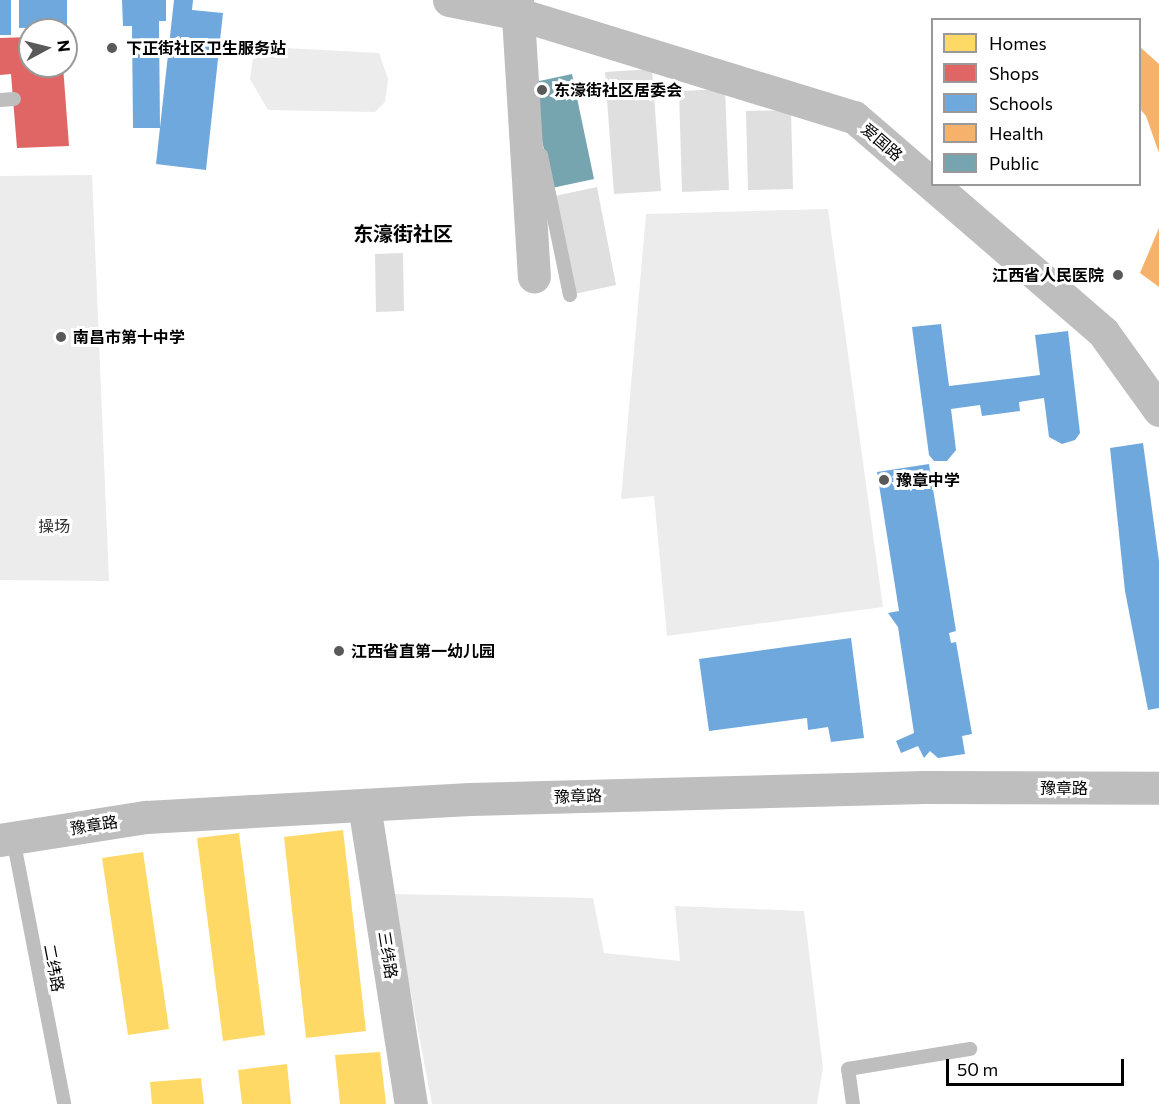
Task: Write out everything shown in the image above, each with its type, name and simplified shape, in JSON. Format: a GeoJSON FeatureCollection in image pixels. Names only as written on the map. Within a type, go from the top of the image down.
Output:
{"type":"FeatureCollection","features":[{"type":"Feature","properties":{"kind":"street","name":"爱国路"},"geometry":{"type":"LineString","coordinates":[[449,0],[854,117],[931,183]]}},
{"type":"Feature","properties":{"kind":"street"},"geometry":{"type":"LineString","coordinates":[[517,19],[534,276]]}},
{"type":"Feature","properties":{"kind":"street","name":"爱国路"},"geometry":{"type":"LineString","coordinates":[[934,186],[1103,332],[1159,410]]}},
{"type":"Feature","properties":{"kind":"street","name":"豫章路"},"geometry":{"type":"LineString","coordinates":[[6,839],[146,817],[364,805],[924,787],[1159,788]]}},
{"type":"Feature","properties":{"kind":"street","name":"三纬路"},"geometry":{"type":"LineString","coordinates":[[364,805],[411,1104]]}},
{"type":"Feature","properties":{"kind":"lane"},"geometry":{"type":"LineString","coordinates":[[517,19],[570,295]]}},
{"type":"Feature","properties":{"kind":"lane","name":"二纬路"},"geometry":{"type":"LineString","coordinates":[[6,839],[64,1104]]}},
{"type":"Feature","properties":{"kind":"lane"},"geometry":{"type":"LineString","coordinates":[[854,1104],[848,1069],[970,1049]]}},
{"type":"Feature","properties":{"kind":"green space"},"geometry":{"type":"Polygon","coordinates":[[[266,47],[379,53],[388,79],[385,102],[375,112],[268,110],[250,79],[253,58],[266,47]]]}},
{"type":"Feature","properties":{"kind":"green space","name":"操场"},"geometry":{"type":"Polygon","coordinates":[[[92,175],[109,581],[0,580],[0,176],[92,175]]]}},
{"type":"Feature","properties":{"kind":"green space"},"geometry":{"type":"Polygon","coordinates":[[[828,209],[883,607],[667,636],[654,496],[621,499],[646,214],[828,209]]]}},
{"type":"Feature","properties":{"kind":"green space"},"geometry":{"type":"Polygon","coordinates":[[[392,894],[593,898],[604,953],[680,961],[675,906],[804,911],[823,1068],[817,1104],[432,1104],[392,894]]]}},
{"type":"Feature","properties":{"kind":"building: Homes"},"geometry":{"type":"Polygon","coordinates":[[[343,830],[366,1031],[306,1038],[284,837],[343,830]]]}},
{"type":"Feature","properties":{"kind":"building: Homes"},"geometry":{"type":"Polygon","coordinates":[[[239,833],[265,1035],[223,1041],[197,838],[239,833]]]}},
{"type":"Feature","properties":{"kind":"building: Homes"},"geometry":{"type":"Polygon","coordinates":[[[143,852],[169,1029],[128,1035],[102,858],[143,852]]]}},
{"type":"Feature","properties":{"kind":"building: Homes"},"geometry":{"type":"Polygon","coordinates":[[[380,1052],[386,1104],[340,1104],[335,1055],[380,1052]]]}},
{"type":"Feature","properties":{"kind":"building: Homes"},"geometry":{"type":"Polygon","coordinates":[[[287,1064],[291,1104],[242,1104],[238,1070],[287,1064]]]}},
{"type":"Feature","properties":{"kind":"building: Homes"},"geometry":{"type":"Polygon","coordinates":[[[201,1078],[204,1104],[152,1104],[150,1082],[201,1078]]]}},
{"type":"Feature","properties":{"kind":"building: Shops"},"geometry":{"type":"Polygon","coordinates":[[[18,37],[18,78],[64,78],[69,146],[17,148],[11,74],[0,75],[0,38],[18,37]]]}},
{"type":"Feature","properties":{"kind":"building: Schools"},"geometry":{"type":"Polygon","coordinates":[[[0,0],[11,0],[11,35],[0,35],[0,0]]]}},
{"type":"Feature","properties":{"kind":"building: Schools"},"geometry":{"type":"Polygon","coordinates":[[[19,0],[67,0],[67,18],[19,18],[19,0]]]}},
{"type":"Feature","properties":{"kind":"building: Schools"},"geometry":{"type":"Polygon","coordinates":[[[122,0],[166,0],[166,21],[159,21],[160,128],[133,128],[132,26],[123,26],[122,0]]]}},
{"type":"Feature","properties":{"kind":"building: Schools"},"geometry":{"type":"Polygon","coordinates":[[[174,0],[193,0],[192,10],[223,13],[206,170],[156,164],[174,0]]]}},
{"type":"Feature","properties":{"kind":"building: Schools"},"geometry":{"type":"Polygon","coordinates":[[[941,324],[949,386],[1040,375],[1035,335],[1068,331],[1080,433],[1075,440],[1062,444],[1049,437],[1044,398],[1019,402],[1020,411],[982,416],[980,405],[951,409],[956,450],[947,461],[934,461],[929,455],[912,327],[941,324]]]}},
{"type":"Feature","properties":{"kind":"building: Schools"},"geometry":{"type":"Polygon","coordinates":[[[1143,443],[1159,561],[1159,708],[1148,710],[1125,591],[1110,448],[1143,443]]]}},
{"type":"Feature","properties":{"kind":"building: Schools"},"geometry":{"type":"Polygon","coordinates":[[[929,464],[956,631],[949,633],[951,643],[956,642],[972,734],[962,736],[965,754],[938,758],[930,751],[924,758],[918,746],[901,753],[896,741],[914,733],[898,627],[888,613],[899,611],[877,472],[929,464]]]}},
{"type":"Feature","properties":{"kind":"building: Schools"},"geometry":{"type":"Polygon","coordinates":[[[851,638],[864,738],[831,742],[828,727],[808,730],[807,718],[709,731],[699,659],[851,638]]]}},
{"type":"Feature","properties":{"kind":"building: Health"},"geometry":{"type":"Polygon","coordinates":[[[1141,48],[1159,64],[1159,153],[1146,116],[1141,110],[1141,48]]]}},
{"type":"Feature","properties":{"kind":"building: Health"},"geometry":{"type":"Polygon","coordinates":[[[1159,228],[1159,287],[1140,273],[1159,228]]]}},
{"type":"Feature","properties":{"kind":"building: Public"},"geometry":{"type":"Polygon","coordinates":[[[572,74],[594,179],[552,188],[530,83],[572,74]]]}},
{"type":"Feature","properties":{"kind":"building: Other"},"geometry":{"type":"Polygon","coordinates":[[[652,69],[661,191],[614,194],[605,72],[652,69]]]}},
{"type":"Feature","properties":{"kind":"building: Other"},"geometry":{"type":"Polygon","coordinates":[[[725,89],[729,190],[682,192],[679,91],[725,89]]]}},
{"type":"Feature","properties":{"kind":"building: Other"},"geometry":{"type":"Polygon","coordinates":[[[791,110],[793,189],[748,190],[746,111],[791,110]]]}},
{"type":"Feature","properties":{"kind":"building: Other"},"geometry":{"type":"Polygon","coordinates":[[[597,187],[616,285],[574,294],[555,196],[597,187]]]}},
{"type":"Feature","properties":{"kind":"building: Other"},"geometry":{"type":"Polygon","coordinates":[[[403,253],[404,311],[376,312],[375,254],[403,253]]]}},
{"type":"Feature","properties":{"kind":"place","name":"下正街社区卫生服务站"},"geometry":{"type":"Point","coordinates":[112,48]}},
{"type":"Feature","properties":{"kind":"place","name":"东濠街社区居委会"},"geometry":{"type":"Point","coordinates":[542,90]}},
{"type":"Feature","properties":{"kind":"place","name":"江西省人民医院"},"geometry":{"type":"Point","coordinates":[1118,275]}},
{"type":"Feature","properties":{"kind":"place","name":"南昌市第十中学"},"geometry":{"type":"Point","coordinates":[61,337]}},
{"type":"Feature","properties":{"kind":"place","name":"豫章中学"},"geometry":{"type":"Point","coordinates":[884,480]}},
{"type":"Feature","properties":{"kind":"place","name":"江西省直第一幼儿园"},"geometry":{"type":"Point","coordinates":[339,651]}},
{"type":"Feature","properties":{"kind":"district","name":"东濠街社区"},"geometry":{"type":"Point","coordinates":[403,233]}}]}
